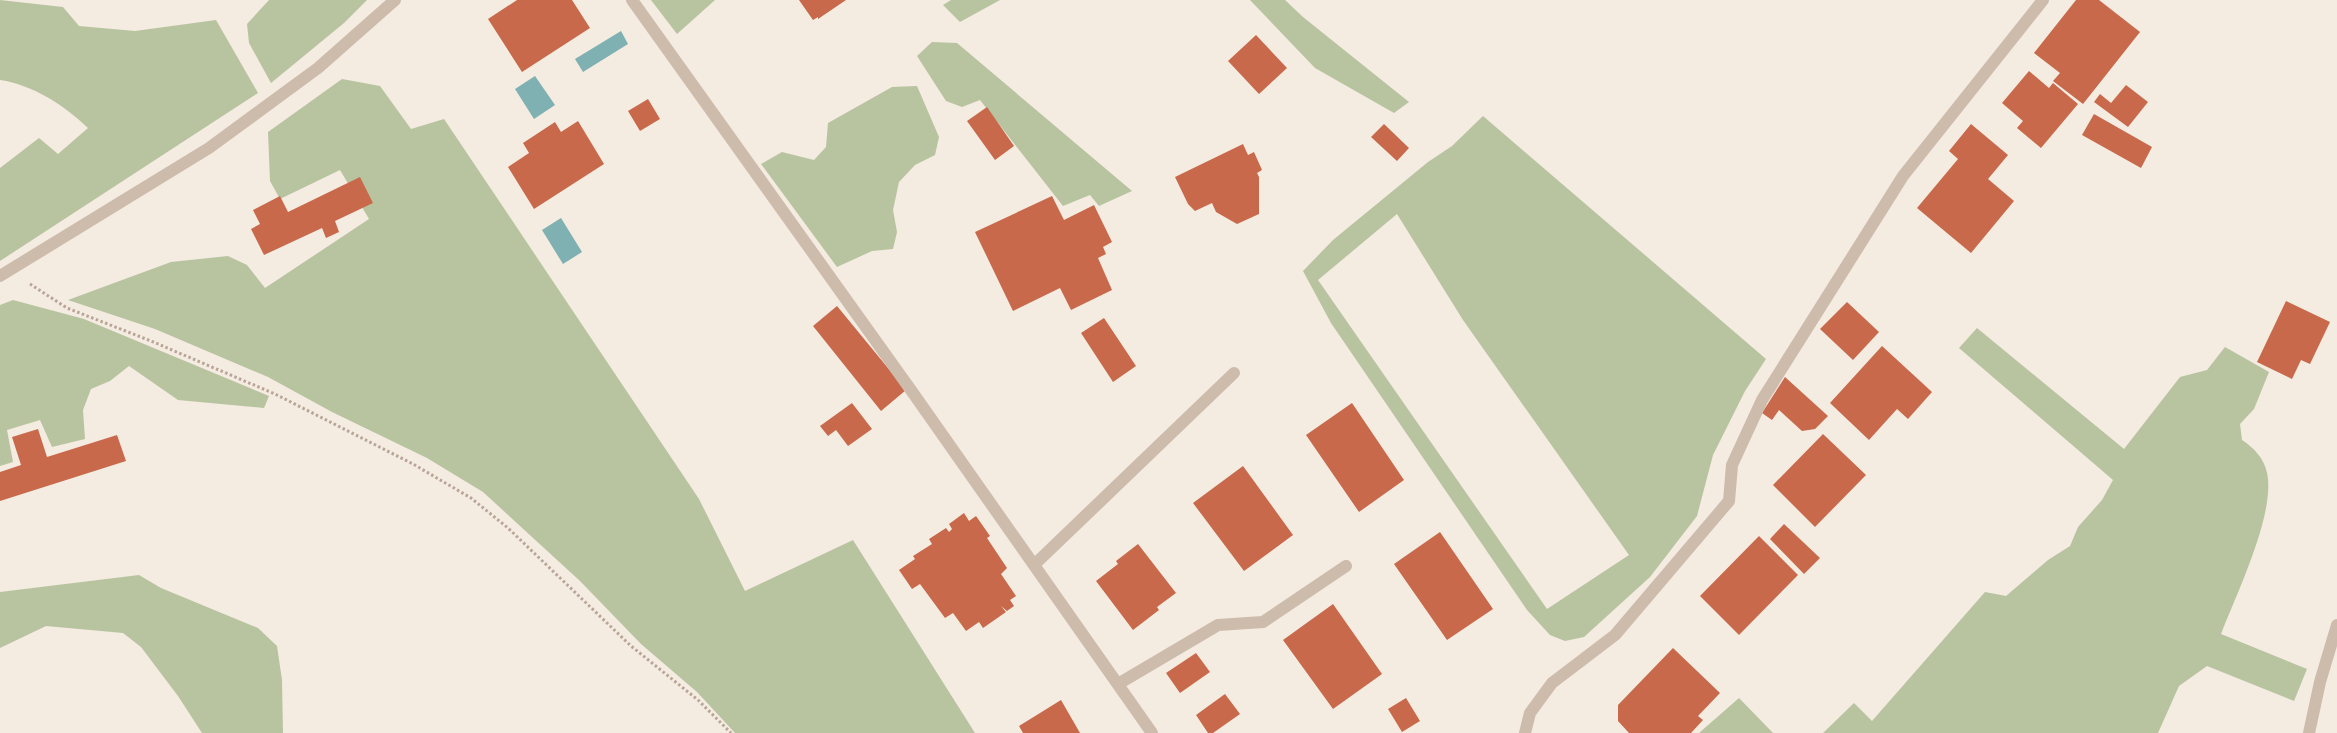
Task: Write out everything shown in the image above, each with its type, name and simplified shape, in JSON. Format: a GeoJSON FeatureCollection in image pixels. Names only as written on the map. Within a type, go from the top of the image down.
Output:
{"type":"FeatureCollection","features":[{"type":"Feature","properties":{"kind":"street"},"geometry":{"type":"LineString","coordinates":[[4,273],[209,148],[318,68],[395,0]]}},
{"type":"Feature","properties":{"kind":"street"},"geometry":{"type":"LineString","coordinates":[[632,0],[1152,733]]}},
{"type":"Feature","properties":{"kind":"street"},"geometry":{"type":"LineString","coordinates":[[1526,733],[1530,713],[1552,684],[1614,635],[1729,501],[1732,466],[1767,392],[1903,176],[2043,0]]}},
{"type":"Feature","properties":{"kind":"street"},"geometry":{"type":"LineString","coordinates":[[1034,565],[1234,373]]}},
{"type":"Feature","properties":{"kind":"street"},"geometry":{"type":"LineString","coordinates":[[1118,684],[1218,624],[1263,622],[1346,566]]}},
{"type":"Feature","properties":{"kind":"street"},"geometry":{"type":"LineString","coordinates":[[2309,733],[2320,682],[2337,624]]}},
{"type":"Feature","properties":{"kind":"path"},"geometry":{"type":"LineString","coordinates":[[4,273],[67,308],[151,340],[276,394],[413,464],[471,498],[508,528],[631,646],[698,700],[731,733]]}},
{"type":"Feature","properties":{"kind":"green space"},"geometry":{"type":"Polygon","coordinates":[[[0,0],[63,7],[79,26],[135,31],[216,20],[258,93],[0,261],[0,168],[39,138],[58,154],[88,128],[58,104],[36,91],[0,80],[0,0]]]}},
{"type":"Feature","properties":{"kind":"green space"},"geometry":{"type":"Polygon","coordinates":[[[269,0],[367,0],[344,23],[271,83],[249,43],[247,24],[269,0]]]}},
{"type":"Feature","properties":{"kind":"green space"},"geometry":{"type":"Polygon","coordinates":[[[651,0],[715,0],[677,34],[651,0]]]}},
{"type":"Feature","properties":{"kind":"green space"},"geometry":{"type":"Polygon","coordinates":[[[951,0],[1000,0],[960,22],[943,5],[951,0]]]}},
{"type":"Feature","properties":{"kind":"green space"},"geometry":{"type":"Polygon","coordinates":[[[1250,0],[1285,0],[1303,17],[1409,102],[1394,113],[1315,68],[1250,0]]]}},
{"type":"Feature","properties":{"kind":"green space"},"geometry":{"type":"Polygon","coordinates":[[[932,42],[957,43],[1132,191],[1099,206],[1090,195],[1063,206],[980,100],[962,107],[946,101],[917,56],[932,42]]]}},
{"type":"Feature","properties":{"kind":"green space"},"geometry":{"type":"Polygon","coordinates":[[[342,79],[380,86],[411,129],[444,119],[699,499],[745,591],[853,540],[975,733],[735,733],[697,692],[641,644],[580,581],[483,492],[427,458],[332,412],[268,377],[155,329],[68,300],[171,262],[228,256],[247,265],[265,288],[369,219],[340,170],[280,199],[270,181],[268,132],[342,79]]]}},
{"type":"Feature","properties":{"kind":"green space"},"geometry":{"type":"Polygon","coordinates":[[[917,86],[939,137],[935,155],[915,165],[899,182],[893,210],[897,232],[893,249],[872,251],[837,267],[761,164],[782,152],[814,160],[826,147],[828,123],[892,87],[917,86]]]}},
{"type":"Feature","properties":{"kind":"green space"},"geometry":{"type":"Polygon","coordinates":[[[1483,116],[1766,359],[1745,391],[1713,455],[1697,516],[1650,577],[1584,637],[1565,641],[1550,635],[1527,610],[1331,323],[1303,271],[1333,240],[1428,162],[1452,146],[1483,116]],[[1397,214],[1318,280],[1547,609],[1629,555],[1463,320],[1397,214]]]}},
{"type":"Feature","properties":{"kind":"green space"},"geometry":{"type":"Polygon","coordinates":[[[13,300],[84,319],[269,396],[264,408],[178,400],[129,366],[110,381],[91,389],[83,410],[85,439],[52,447],[40,420],[7,430],[13,462],[0,466],[0,305],[13,300]]]}},
{"type":"Feature","properties":{"kind":"green space"},"geometry":{"type":"Polygon","coordinates":[[[1977,328],[2124,449],[2180,377],[2207,370],[2225,347],[2269,372],[2254,409],[2240,424],[2242,440],[2258,454],[2266,468],[2268,490],[2266,510],[2253,554],[2221,634],[2307,669],[2294,701],[2207,666],[2179,686],[2158,733],[1823,733],[1854,703],[1872,721],[1985,592],[2006,596],[2048,560],[2070,546],[2078,527],[2102,500],[2113,480],[1959,348],[1977,328]]]}},
{"type":"Feature","properties":{"kind":"green space"},"geometry":{"type":"Polygon","coordinates":[[[139,575],[161,588],[258,628],[277,646],[282,680],[283,733],[202,733],[178,696],[141,647],[123,633],[46,626],[0,648],[0,592],[139,575]]]}},
{"type":"Feature","properties":{"kind":"green space"},"geometry":{"type":"Polygon","coordinates":[[[1739,698],[1773,733],[1699,733],[1739,698]]]}},
{"type":"Feature","properties":{"kind":"water"},"geometry":{"type":"Polygon","coordinates":[[[621,31],[628,44],[583,72],[575,59],[621,31]]]}},
{"type":"Feature","properties":{"kind":"water"},"geometry":{"type":"Polygon","coordinates":[[[535,76],[555,105],[534,119],[515,89],[535,76]]]}},
{"type":"Feature","properties":{"kind":"water"},"geometry":{"type":"Polygon","coordinates":[[[561,218],[582,252],[563,264],[542,230],[561,218]]]}},
{"type":"Feature","properties":{"kind":"building"},"geometry":{"type":"Polygon","coordinates":[[[517,0],[572,0],[590,28],[522,72],[488,19],[517,0]]]}},
{"type":"Feature","properties":{"kind":"building"},"geometry":{"type":"Polygon","coordinates":[[[799,0],[846,0],[818,19],[818,17],[813,20],[799,0]]]}},
{"type":"Feature","properties":{"kind":"building"},"geometry":{"type":"Polygon","coordinates":[[[2076,0],[2099,0],[2140,32],[2083,104],[2053,81],[2060,73],[2034,53],[2076,0]]]}},
{"type":"Feature","properties":{"kind":"building"},"geometry":{"type":"Polygon","coordinates":[[[1256,35],[1287,68],[1259,94],[1228,61],[1256,35]]]}},
{"type":"Feature","properties":{"kind":"building"},"geometry":{"type":"Polygon","coordinates":[[[2029,71],[2049,88],[2053,83],[2078,104],[2041,148],[2017,128],[2023,121],[2002,103],[2029,71]]]}},
{"type":"Feature","properties":{"kind":"building"},"geometry":{"type":"Polygon","coordinates":[[[2126,85],[2148,102],[2128,127],[2094,102],[2100,94],[2111,103],[2126,85]]]}},
{"type":"Feature","properties":{"kind":"building"},"geometry":{"type":"Polygon","coordinates":[[[648,99],[660,119],[640,131],[628,111],[648,99]]]}},
{"type":"Feature","properties":{"kind":"building"},"geometry":{"type":"Polygon","coordinates":[[[987,107],[1014,146],[995,160],[967,121],[987,107]]]}},
{"type":"Feature","properties":{"kind":"building"},"geometry":{"type":"Polygon","coordinates":[[[2094,114],[2152,147],[2141,168],[2082,135],[2094,114]]]}},
{"type":"Feature","properties":{"kind":"building"},"geometry":{"type":"Polygon","coordinates":[[[578,121],[604,164],[534,209],[508,167],[529,153],[523,143],[555,122],[561,132],[578,121]]]}},
{"type":"Feature","properties":{"kind":"building"},"geometry":{"type":"Polygon","coordinates":[[[1384,124],[1409,148],[1397,161],[1371,137],[1384,124]]]}},
{"type":"Feature","properties":{"kind":"building"},"geometry":{"type":"Polygon","coordinates":[[[1971,124],[2008,155],[1988,179],[2014,201],[1971,253],[1917,208],[1958,159],[1949,151],[1971,124]]]}},
{"type":"Feature","properties":{"kind":"building"},"geometry":{"type":"Polygon","coordinates":[[[1243,144],[1248,155],[1254,152],[1262,170],[1257,173],[1259,177],[1259,214],[1237,224],[1216,212],[1212,203],[1195,211],[1188,204],[1175,177],[1243,144]]]}},
{"type":"Feature","properties":{"kind":"building"},"geometry":{"type":"Polygon","coordinates":[[[360,177],[373,203],[335,221],[339,232],[326,238],[322,228],[264,255],[251,229],[260,224],[253,210],[280,196],[288,212],[360,177]]]}},
{"type":"Feature","properties":{"kind":"building"},"geometry":{"type":"Polygon","coordinates":[[[1052,196],[1064,220],[1094,205],[1112,242],[1103,247],[1106,254],[1098,258],[1112,290],[1071,310],[1060,288],[1013,311],[975,232],[1052,196]]]}},
{"type":"Feature","properties":{"kind":"building"},"geometry":{"type":"Polygon","coordinates":[[[2286,301],[2330,322],[2310,364],[2301,360],[2292,379],[2257,362],[2286,301]]]}},
{"type":"Feature","properties":{"kind":"building"},"geometry":{"type":"Polygon","coordinates":[[[1847,302],[1879,332],[1853,360],[1820,329],[1847,302]]]}},
{"type":"Feature","properties":{"kind":"building"},"geometry":{"type":"Polygon","coordinates":[[[837,306],[906,390],[881,411],[813,326],[837,306]]]}},
{"type":"Feature","properties":{"kind":"building"},"geometry":{"type":"Polygon","coordinates":[[[1104,318],[1136,366],[1113,382],[1081,333],[1104,318]]]}},
{"type":"Feature","properties":{"kind":"building"},"geometry":{"type":"Polygon","coordinates":[[[1882,346],[1932,392],[1908,419],[1897,409],[1869,440],[1830,403],[1882,346]]]}},
{"type":"Feature","properties":{"kind":"building"},"geometry":{"type":"Polygon","coordinates":[[[1785,377],[1828,416],[1815,429],[1802,431],[1779,410],[1772,420],[1762,413],[1785,377]]]}},
{"type":"Feature","properties":{"kind":"building"},"geometry":{"type":"Polygon","coordinates":[[[852,403],[872,429],[848,446],[836,430],[828,436],[820,426],[852,403]]]}},
{"type":"Feature","properties":{"kind":"building"},"geometry":{"type":"Polygon","coordinates":[[[1352,403],[1404,480],[1359,512],[1306,435],[1352,403]]]}},
{"type":"Feature","properties":{"kind":"building"},"geometry":{"type":"Polygon","coordinates":[[[38,429],[47,457],[117,435],[126,461],[0,501],[0,472],[21,465],[12,437],[38,429]]]}},
{"type":"Feature","properties":{"kind":"building"},"geometry":{"type":"Polygon","coordinates":[[[1823,434],[1866,475],[1815,527],[1773,485],[1823,434]]]}},
{"type":"Feature","properties":{"kind":"building"},"geometry":{"type":"Polygon","coordinates":[[[1243,466],[1293,535],[1244,571],[1193,503],[1243,466]]]}},
{"type":"Feature","properties":{"kind":"building"},"geometry":{"type":"Polygon","coordinates":[[[964,513],[969,521],[976,516],[990,536],[987,538],[1007,568],[1001,574],[1016,596],[1010,600],[1014,606],[1007,611],[1001,606],[1006,612],[983,628],[979,622],[966,631],[953,613],[945,618],[920,584],[912,589],[899,570],[915,559],[913,556],[932,544],[929,539],[946,528],[949,532],[952,529],[949,524],[964,513]]]}},
{"type":"Feature","properties":{"kind":"building"},"geometry":{"type":"Polygon","coordinates":[[[1784,524],[1820,558],[1804,574],[1770,539],[1784,524]]]}},
{"type":"Feature","properties":{"kind":"building"},"geometry":{"type":"Polygon","coordinates":[[[1440,532],[1493,609],[1447,640],[1394,564],[1440,532]]]}},
{"type":"Feature","properties":{"kind":"building"},"geometry":{"type":"Polygon","coordinates":[[[1759,536],[1798,575],[1739,635],[1700,596],[1759,536]]]}},
{"type":"Feature","properties":{"kind":"building"},"geometry":{"type":"Polygon","coordinates":[[[1138,544],[1176,593],[1157,607],[1159,610],[1133,630],[1096,581],[1118,564],[1116,561],[1138,544]]]}},
{"type":"Feature","properties":{"kind":"building"},"geometry":{"type":"Polygon","coordinates":[[[1333,604],[1382,674],[1333,709],[1283,640],[1333,604]]]}},
{"type":"Feature","properties":{"kind":"building"},"geometry":{"type":"Polygon","coordinates":[[[1673,648],[1720,693],[1698,716],[1703,720],[1691,733],[1629,733],[1618,721],[1618,705],[1673,648]]]}},
{"type":"Feature","properties":{"kind":"building"},"geometry":{"type":"Polygon","coordinates":[[[1196,653],[1210,672],[1180,693],[1166,673],[1196,653]]]}},
{"type":"Feature","properties":{"kind":"building"},"geometry":{"type":"Polygon","coordinates":[[[1225,694],[1240,714],[1213,733],[1208,733],[1196,715],[1225,694]]]}},
{"type":"Feature","properties":{"kind":"building"},"geometry":{"type":"Polygon","coordinates":[[[1406,698],[1420,721],[1402,732],[1388,709],[1406,698]]]}},
{"type":"Feature","properties":{"kind":"building"},"geometry":{"type":"Polygon","coordinates":[[[1061,700],[1080,733],[1023,733],[1019,726],[1061,700]]]}}]}
